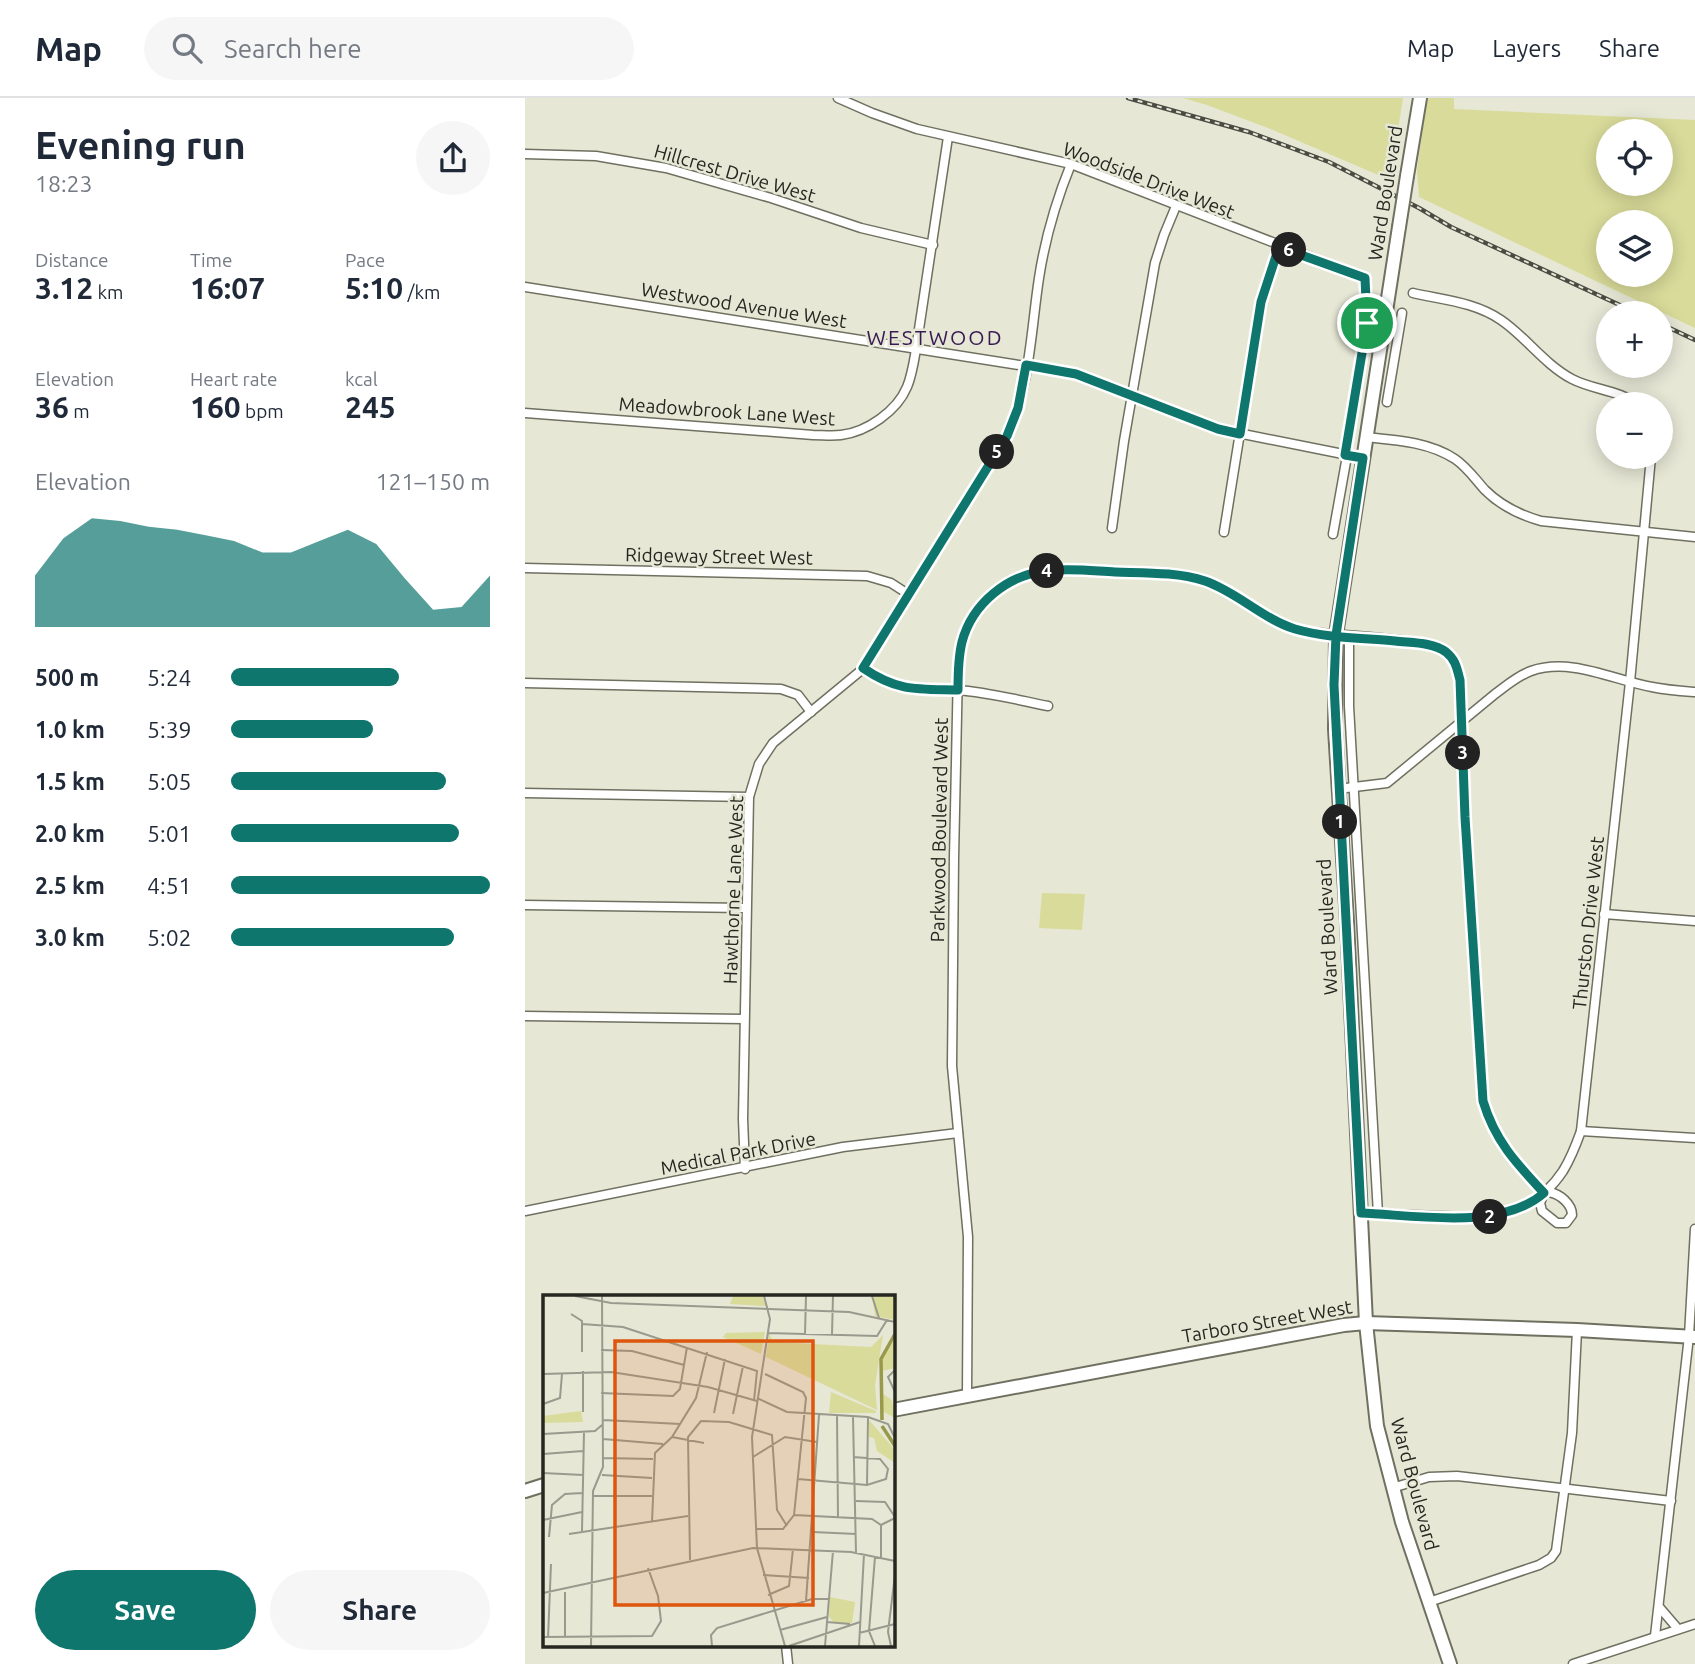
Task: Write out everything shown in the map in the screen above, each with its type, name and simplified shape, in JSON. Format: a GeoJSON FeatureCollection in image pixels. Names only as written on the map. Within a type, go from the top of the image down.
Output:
{"type":"FeatureCollection","features":[{"type":"Feature","properties":{"kind":"main road","name":"Ward Boulevard"},"geometry":{"type":"LineString","coordinates":[[1420,98],[1366,437],[1334,685],[1366,1323],[1377,1426],[1392,1488],[1450,1664]]}},
{"type":"Feature","properties":{"kind":"main road","name":"Tarboro Street West"},"geometry":{"type":"LineString","coordinates":[[894,1410],[1335,1326],[1366,1323],[1692,1337]]}},
{"type":"Feature","properties":{"kind":"main road"},"geometry":{"type":"LineString","coordinates":[[525,1491],[543,1485]]}},
{"type":"Feature","properties":{"kind":"street","name":"Woodside Drive West"},"geometry":{"type":"LineString","coordinates":[[838,98],[872,114],[917,129],[1071,164],[1279,247],[1365,278],[1367,323],[1346,455]]}},
{"type":"Feature","properties":{"kind":"street","name":"Meadowbrook Lane West"},"geometry":{"type":"LineString","coordinates":[[525,413],[813,435],[843,435],[882,417],[903,396],[909,383],[949,137]]}},
{"type":"Feature","properties":{"kind":"street","name":"Hillcrest Drive West"},"geometry":{"type":"LineString","coordinates":[[525,154],[596,156],[666,168],[772,198],[861,228],[933,245]]}},
{"type":"Feature","properties":{"kind":"street","name":"Hawthorne Lane West"},"geometry":{"type":"LineString","coordinates":[[745,1169],[744,1019],[749,797],[759,764],[772,743],[863,668],[1007,436],[1018,408],[1043,256],[1058,197],[1071,164]]}},
{"type":"Feature","properties":{"kind":"street"},"geometry":{"type":"LineString","coordinates":[[1112,528],[1155,263],[1176,206]]}},
{"type":"Feature","properties":{"kind":"street"},"geometry":{"type":"LineString","coordinates":[[1224,531],[1261,302],[1279,247]]}},
{"type":"Feature","properties":{"kind":"street","name":"Westwood Avenue West"},"geometry":{"type":"LineString","coordinates":[[525,287],[1076,374],[1206,425],[1363,458]]}},
{"type":"Feature","properties":{"kind":"street"},"geometry":{"type":"LineString","coordinates":[[1413,293],[1463,303],[1490,313],[1512,328],[1561,372],[1588,386],[1609,392]]}},
{"type":"Feature","properties":{"kind":"street"},"geometry":{"type":"LineString","coordinates":[[1388,402],[1402,313]]}},
{"type":"Feature","properties":{"kind":"street"},"geometry":{"type":"LineString","coordinates":[[1378,366],[1392,369]]}},
{"type":"Feature","properties":{"kind":"street"},"geometry":{"type":"LineString","coordinates":[[1366,437],[1425,445],[1443,453],[1463,465],[1496,500],[1541,522],[1695,537]]}},
{"type":"Feature","properties":{"kind":"street"},"geometry":{"type":"LineString","coordinates":[[1333,534],[1346,455]]}},
{"type":"Feature","properties":{"kind":"street","name":"Thurston Drive West"},"geometry":{"type":"LineString","coordinates":[[1361,1213],[1488,1217],[1517,1210],[1544,1193],[1565,1168],[1581,1131],[1630,682],[1650,469]]}},
{"type":"Feature","properties":{"kind":"street","name":"Ridgeway Street West"},"geometry":{"type":"LineString","coordinates":[[525,568],[867,576],[891,583],[908,594]]}},
{"type":"Feature","properties":{"kind":"street","name":"Parkwood Boulevard West"},"geometry":{"type":"LineString","coordinates":[[967,1395],[968,1237],[952,1066],[959,654],[962,640],[976,612],[1006,584],[1031,574],[1045,571],[1156,573],[1199,579],[1215,585],[1292,628],[1425,644],[1445,652],[1457,667],[1460,680],[1466,830],[1483,1101],[1490,1123],[1502,1146],[1544,1193]]}},
{"type":"Feature","properties":{"kind":"street"},"geometry":{"type":"LineString","coordinates":[[1342,636],[1349,706],[1378,1214]]}},
{"type":"Feature","properties":{"kind":"street"},"geometry":{"type":"LineString","coordinates":[[1338,789],[1387,783],[1512,681],[1532,671],[1554,667],[1578,668],[1630,682],[1695,692]]}},
{"type":"Feature","properties":{"kind":"street"},"geometry":{"type":"LineString","coordinates":[[863,668],[882,681],[897,686],[958,690],[1048,706]]}},
{"type":"Feature","properties":{"kind":"street"},"geometry":{"type":"LineString","coordinates":[[525,683],[781,689],[798,695],[811,712]]}},
{"type":"Feature","properties":{"kind":"street"},"geometry":{"type":"LineString","coordinates":[[525,793],[749,797]]}},
{"type":"Feature","properties":{"kind":"street"},"geometry":{"type":"LineString","coordinates":[[525,905],[746,908]]}},
{"type":"Feature","properties":{"kind":"street"},"geometry":{"type":"LineString","coordinates":[[1604,914],[1695,921]]}},
{"type":"Feature","properties":{"kind":"street"},"geometry":{"type":"LineString","coordinates":[[525,1016],[744,1019]]}},
{"type":"Feature","properties":{"kind":"street"},"geometry":{"type":"LineString","coordinates":[[1581,1131],[1695,1138]]}},
{"type":"Feature","properties":{"kind":"street","name":"Medical Park Drive"},"geometry":{"type":"LineString","coordinates":[[525,1211],[745,1169],[843,1147],[958,1133]]}},
{"type":"Feature","properties":{"kind":"street"},"geometry":{"type":"LineString","coordinates":[[1655,1636],[1692,1337],[1695,1229]]}},
{"type":"Feature","properties":{"kind":"street"},"geometry":{"type":"LineString","coordinates":[[1429,1602],[1539,1565],[1551,1558],[1559,1541],[1572,1433],[1577,1330]]}},
{"type":"Feature","properties":{"kind":"street"},"geometry":{"type":"LineString","coordinates":[[1392,1488],[1429,1477],[1446,1476],[1565,1487],[1671,1501]]}},
{"type":"Feature","properties":{"kind":"street"},"geometry":{"type":"LineString","coordinates":[[1660,1608],[1678,1629]]}},
{"type":"Feature","properties":{"kind":"street"},"geometry":{"type":"LineString","coordinates":[[1573,1664],[1695,1624]]}},
{"type":"Feature","properties":{"kind":"street"},"geometry":{"type":"LineString","coordinates":[[786,1646],[788,1664]]}},
{"type":"Feature","properties":{"kind":"green space"},"geometry":{"type":"Polygon","coordinates":[[[1183,98],[1403,98],[1390,180],[1273,130],[1183,98]]]}},
{"type":"Feature","properties":{"kind":"green space"},"geometry":{"type":"Polygon","coordinates":[[[1427,98],[1454,98],[1454,109],[1695,120],[1695,328],[1673,318],[1673,301],[1638,301],[1609,287],[1673,287],[1673,210],[1596,210],[1596,281],[1419,197],[1417,170],[1427,98]]]}},
{"type":"Feature","properties":{"kind":"green space"},"geometry":{"type":"Polygon","coordinates":[[[1042,893],[1085,894],[1082,930],[1039,928],[1042,893]]]}},
{"type":"Feature","properties":{"kind":"railway"},"geometry":{"type":"LineString","coordinates":[[1128,98],[1249,132],[1329,162],[1451,227],[1611,301]]}},
{"type":"Feature","properties":{"kind":"railway"},"geometry":{"type":"LineString","coordinates":[[1673,330],[1695,340]]}},
{"type":"Feature","properties":{"kind":"district","name":"WESTWOOD"},"geometry":{"type":"Point","coordinates":[935,338]}},
{"type":"Feature","properties":{"kind":"route"},"geometry":{"type":"LineString","coordinates":[[1367,323],[1345,455],[1363,458],[1336,635],[1334,685],[1361,1213],[1477,1218],[1503,1215],[1517,1210],[1544,1193],[1502,1146],[1490,1123],[1483,1101],[1465,817],[1460,680],[1451,656],[1439,648],[1425,644],[1336,635],[1292,628],[1215,585],[1199,579],[1171,575],[1059,570],[1018,578],[998,589],[983,604],[971,619],[962,640],[958,690],[897,686],[882,681],[863,668],[1007,436],[1018,408],[1026,365],[1076,374],[1118,388],[1218,429],[1240,434],[1261,302],[1279,247],[1365,278],[1367,323]]}}]}
